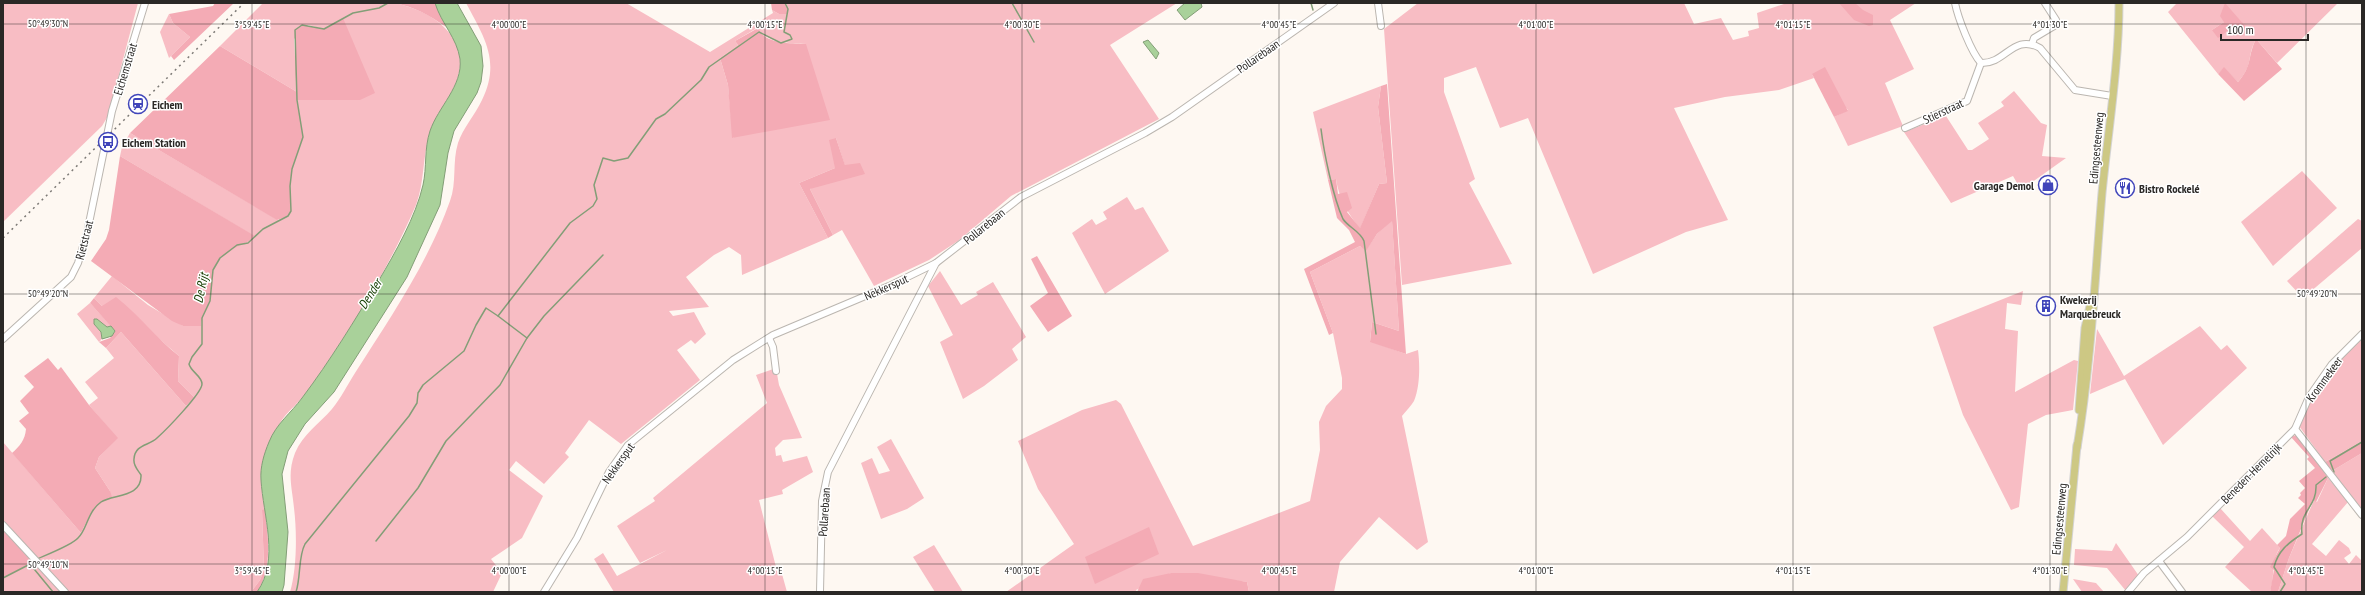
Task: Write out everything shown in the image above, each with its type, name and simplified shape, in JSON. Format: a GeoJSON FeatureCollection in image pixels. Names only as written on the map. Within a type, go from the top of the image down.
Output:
{"type":"FeatureCollection","features":[{"type":"Feature","properties":{"kind":"main road","name":"Edingsesteenweg"},"geometry":{"type":"LineString","coordinates":[[2063,592],[2085,328],[2094,280],[2112,96],[2119,3]]}},
{"type":"Feature","properties":{"kind":"main road","name":"Edingsesteenweg"},"geometry":{"type":"LineString","coordinates":[[2119,18],[2124,3]]}},
{"type":"Feature","properties":{"kind":"street","name":"Eichemstraat"},"geometry":{"type":"LineString","coordinates":[[107,135],[112,111],[145,3]]}},
{"type":"Feature","properties":{"kind":"street","name":"Pollarebaan"},"geometry":{"type":"LineString","coordinates":[[820,592],[822,501],[828,472],[936,263],[1015,201],[1167,120],[1334,3]]}},
{"type":"Feature","properties":{"kind":"street"},"geometry":{"type":"LineString","coordinates":[[1378,3],[1381,26]]}},
{"type":"Feature","properties":{"kind":"street"},"geometry":{"type":"LineString","coordinates":[[1955,3],[1974,51],[1981,63],[1992,62],[2023,42],[2032,44],[2040,48],[2075,90],[2112,96]]}},
{"type":"Feature","properties":{"kind":"street"},"geometry":{"type":"LineString","coordinates":[[2032,44],[2034,38],[2054,26],[2056,20],[2046,3]]}},
{"type":"Feature","properties":{"kind":"street","name":"Stierstraat"},"geometry":{"type":"LineString","coordinates":[[1905,128],[1966,102],[1981,63]]}},
{"type":"Feature","properties":{"kind":"street","name":"Rietstraat"},"geometry":{"type":"LineString","coordinates":[[3,338],[71,277],[76,268],[87,233],[107,135]]}},
{"type":"Feature","properties":{"kind":"street","name":"Nekkersput"},"geometry":{"type":"LineString","coordinates":[[544,592],[577,538],[610,472],[628,445],[733,360],[769,338],[889,286],[936,263]]}},
{"type":"Feature","properties":{"kind":"street","name":"Krommekeer"},"geometry":{"type":"LineString","coordinates":[[2295,429],[2309,397],[2325,375],[2362,334]]}},
{"type":"Feature","properties":{"kind":"street"},"geometry":{"type":"LineString","coordinates":[[769,338],[773,347],[776,371]]}},
{"type":"Feature","properties":{"kind":"street"},"geometry":{"type":"LineString","coordinates":[[2295,429],[2362,515]]}},
{"type":"Feature","properties":{"kind":"street","name":"Beneden-Hemelrijk"},"geometry":{"type":"LineString","coordinates":[[2128,592],[2144,573],[2187,537],[2295,429]]}},
{"type":"Feature","properties":{"kind":"street"},"geometry":{"type":"LineString","coordinates":[[3,525],[31,558],[66,592]]}},
{"type":"Feature","properties":{"kind":"street"},"geometry":{"type":"LineString","coordinates":[[2159,561],[2182,592]]}},
{"type":"Feature","properties":{"kind":"shaded area"},"geometry":{"type":"Polygon","coordinates":[[[3,3],[138,3],[108,116],[102,126],[3,222],[3,3]]]}},
{"type":"Feature","properties":{"kind":"shaded area"},"geometry":{"type":"Polygon","coordinates":[[[215,3],[234,3],[174,60],[171,56],[190,37],[173,23],[169,14],[213,6],[215,3]]]}},
{"type":"Feature","properties":{"kind":"shaded area"},"geometry":{"type":"Polygon","coordinates":[[[263,3],[394,3],[422,12],[445,28],[459,51],[460,65],[457,80],[436,120],[427,143],[419,196],[396,248],[361,310],[303,397],[281,421],[271,441],[263,462],[261,473],[261,486],[265,509],[262,511],[264,570],[260,580],[251,592],[69,592],[3,520],[3,442],[81,533],[93,509],[110,491],[95,468],[99,457],[117,438],[89,405],[98,398],[85,382],[114,358],[106,348],[121,332],[186,406],[195,398],[178,381],[179,356],[149,330],[102,306],[94,298],[112,276],[148,305],[183,326],[201,326],[209,303],[213,273],[217,263],[225,254],[247,242],[254,236],[120,156],[122,147],[130,133],[278,220],[291,211],[290,186],[292,169],[303,137],[297,100],[303,100],[343,19],[324,29],[308,25],[294,39],[297,92],[220,46],[263,3]]]}},
{"type":"Feature","properties":{"kind":"shaded area"},"geometry":{"type":"Polygon","coordinates":[[[394,3],[435,3],[446,27],[422,12],[394,3]]]}},
{"type":"Feature","properties":{"kind":"shaded area"},"geometry":{"type":"Polygon","coordinates":[[[435,3],[457,3],[481,46],[483,66],[481,82],[477,93],[454,131],[448,153],[440,205],[407,277],[334,392],[305,424],[288,451],[282,474],[288,532],[284,585],[282,592],[257,592],[264,579],[268,566],[269,552],[261,475],[267,447],[276,430],[302,398],[332,355],[370,295],[398,246],[420,197],[430,131],[458,78],[460,59],[456,44],[435,3]]]}},
{"type":"Feature","properties":{"kind":"shaded area"},"geometry":{"type":"Polygon","coordinates":[[[466,3],[626,3],[710,52],[773,13],[772,10],[779,14],[787,5],[785,3],[1177,3],[1110,45],[1159,119],[1011,196],[958,241],[929,260],[874,286],[842,230],[833,235],[810,189],[845,166],[836,138],[835,168],[799,183],[828,238],[742,275],[741,255],[729,247],[714,255],[686,277],[709,307],[669,311],[673,316],[694,312],[706,334],[695,344],[691,340],[677,350],[700,380],[621,444],[589,420],[565,453],[569,457],[544,484],[516,461],[509,470],[543,496],[522,538],[491,559],[502,573],[493,592],[290,592],[294,573],[296,550],[295,518],[291,480],[291,468],[295,453],[302,440],[332,409],[341,396],[395,311],[420,268],[450,201],[458,143],[482,100],[488,86],[490,61],[488,50],[479,27],[466,3]],[[757,28],[735,41],[738,45],[720,58],[728,85],[733,138],[806,44],[779,42],[761,33],[757,28]]]}},
{"type":"Feature","properties":{"kind":"shaded area"},"geometry":{"type":"Polygon","coordinates":[[[771,3],[785,3],[788,9],[787,14],[779,14],[772,10],[771,3]]]}},
{"type":"Feature","properties":{"kind":"shaded area"},"geometry":{"type":"Polygon","coordinates":[[[1185,3],[1201,3],[1202,7],[1185,20],[1177,10],[1185,3]]]}},
{"type":"Feature","properties":{"kind":"shaded area"},"geometry":{"type":"Polygon","coordinates":[[[1418,3],[1684,3],[1694,24],[1721,18],[1733,40],[1749,36],[1748,31],[1759,28],[1757,13],[1787,3],[1916,3],[1890,20],[1914,69],[1885,83],[1903,126],[1848,146],[1834,117],[1848,110],[1812,74],[1814,78],[1779,90],[1725,97],[1674,108],[1728,220],[1686,232],[1593,274],[1528,118],[1500,128],[1476,67],[1444,78],[1444,92],[1475,179],[1469,183],[1512,264],[1402,285],[1384,29],[1418,3]]]}},
{"type":"Feature","properties":{"kind":"shaded area"},"geometry":{"type":"Polygon","coordinates":[[[1839,3],[1855,3],[1863,10],[1873,15],[1873,25],[1869,26],[1854,20],[1839,3]]]}},
{"type":"Feature","properties":{"kind":"shaded area"},"geometry":{"type":"Polygon","coordinates":[[[2177,3],[2338,3],[2277,63],[2256,39],[2246,70],[2238,82],[2224,68],[2218,74],[2168,12],[2177,3]],[[2224,22],[2212,30],[2246,27],[2224,22]]]}},
{"type":"Feature","properties":{"kind":"shaded area"},"geometry":{"type":"Polygon","coordinates":[[[2225,3],[2246,27],[2238,34],[2232,28],[2218,38],[2212,30],[2224,22],[2220,16],[2225,3]]]}},
{"type":"Feature","properties":{"kind":"shaded area"},"geometry":{"type":"Polygon","coordinates":[[[169,14],[173,23],[190,37],[169,58],[160,32],[169,14]]]}},
{"type":"Feature","properties":{"kind":"shaded area"},"geometry":{"type":"Polygon","coordinates":[[[343,18],[375,93],[360,100],[297,100],[303,137],[292,169],[290,186],[291,211],[288,216],[277,220],[130,133],[220,46],[297,92],[295,71],[295,30],[302,25],[324,29],[343,18]]]}},
{"type":"Feature","properties":{"kind":"shaded area"},"geometry":{"type":"Polygon","coordinates":[[[758,28],[761,34],[766,38],[779,42],[806,44],[830,120],[732,138],[728,85],[720,58],[738,45],[735,41],[758,28]]]}},
{"type":"Feature","properties":{"kind":"shaded area"},"geometry":{"type":"Polygon","coordinates":[[[2256,39],[2282,69],[2244,101],[2218,74],[2224,67],[2238,82],[2246,71],[2256,39]]]}},
{"type":"Feature","properties":{"kind":"shaded area"},"geometry":{"type":"Polygon","coordinates":[[[1148,40],[1159,53],[1156,59],[1143,42],[1148,40]]]}},
{"type":"Feature","properties":{"kind":"shaded area"},"geometry":{"type":"Polygon","coordinates":[[[1825,67],[1848,111],[1834,117],[1812,74],[1825,67]]]}},
{"type":"Feature","properties":{"kind":"shaded area"},"geometry":{"type":"Polygon","coordinates":[[[1387,84],[1406,354],[1370,342],[1372,322],[1399,331],[1392,221],[1377,234],[1366,251],[1360,246],[1310,272],[1333,333],[1329,335],[1304,269],[1355,242],[1349,230],[1337,218],[1328,180],[1336,179],[1338,194],[1347,192],[1352,208],[1347,212],[1360,228],[1379,184],[1387,183],[1378,107],[1381,86],[1387,84]]]}},
{"type":"Feature","properties":{"kind":"shaded area"},"geometry":{"type":"Polygon","coordinates":[[[1381,86],[1378,107],[1387,183],[1379,184],[1360,229],[1345,206],[1339,193],[1336,179],[1328,180],[1313,112],[1381,86]]]}},
{"type":"Feature","properties":{"kind":"shaded area"},"geometry":{"type":"Polygon","coordinates":[[[2014,91],[2041,123],[2047,125],[2042,156],[2066,158],[2021,190],[2013,176],[1951,203],[1904,132],[1946,116],[1968,150],[1972,150],[1989,139],[1978,123],[2004,106],[2001,102],[2014,91]]]}},
{"type":"Feature","properties":{"kind":"shaded area"},"geometry":{"type":"Polygon","coordinates":[[[836,138],[845,165],[860,163],[865,174],[810,189],[833,235],[828,238],[799,183],[835,168],[829,140],[836,138]]]}},
{"type":"Feature","properties":{"kind":"shaded area"},"geometry":{"type":"Polygon","coordinates":[[[120,156],[255,236],[225,254],[217,262],[213,272],[209,303],[201,326],[183,326],[172,321],[91,261],[106,239],[109,230],[120,156]]]}},
{"type":"Feature","properties":{"kind":"shaded area"},"geometry":{"type":"Polygon","coordinates":[[[2302,171],[2337,208],[2273,266],[2241,222],[2302,171]]]}},
{"type":"Feature","properties":{"kind":"shaded area"},"geometry":{"type":"Polygon","coordinates":[[[1127,197],[1135,210],[1143,207],[1169,251],[1105,294],[1072,233],[1092,219],[1096,225],[1107,219],[1103,212],[1127,197]]]}},
{"type":"Feature","properties":{"kind":"shaded area"},"geometry":{"type":"Polygon","coordinates":[[[2358,219],[2362,221],[2362,248],[2303,298],[2287,281],[2358,219]]]}},
{"type":"Feature","properties":{"kind":"shaded area"},"geometry":{"type":"Polygon","coordinates":[[[1392,220],[1399,331],[1372,322],[1370,341],[1406,354],[1418,350],[1419,376],[1416,395],[1413,403],[1402,416],[1428,542],[1417,550],[1379,517],[1340,562],[1334,592],[1249,592],[1247,582],[1171,573],[1136,590],[1137,592],[1006,592],[1074,544],[1038,489],[1018,441],[1082,410],[1116,400],[1121,404],[1193,546],[1310,501],[1320,450],[1319,422],[1326,406],[1342,389],[1342,378],[1333,333],[1310,272],[1360,246],[1366,250],[1377,234],[1392,220]]]}},
{"type":"Feature","properties":{"kind":"shaded area"},"geometry":{"type":"Polygon","coordinates":[[[1037,256],[1072,316],[1048,332],[1030,306],[1048,293],[1031,259],[1037,256]]]}},
{"type":"Feature","properties":{"kind":"shaded area"},"geometry":{"type":"Polygon","coordinates":[[[940,271],[961,305],[978,295],[976,292],[993,282],[1026,337],[1012,349],[1018,360],[984,386],[963,399],[940,342],[953,335],[928,286],[940,271]]]}},
{"type":"Feature","properties":{"kind":"shaded area"},"geometry":{"type":"Polygon","coordinates":[[[2023,291],[2021,305],[2007,303],[2005,329],[2018,331],[2015,392],[2074,360],[2078,361],[2073,410],[2046,415],[2028,424],[2019,507],[2011,510],[1963,415],[1933,327],[2023,291]]]}},
{"type":"Feature","properties":{"kind":"shaded area"},"geometry":{"type":"Polygon","coordinates":[[[116,297],[179,356],[178,381],[195,398],[186,406],[121,332],[106,348],[99,342],[110,338],[115,331],[90,303],[94,298],[102,306],[116,297]]]}},
{"type":"Feature","properties":{"kind":"shaded area"},"geometry":{"type":"Polygon","coordinates":[[[90,303],[111,326],[107,327],[101,322],[94,324],[101,332],[102,339],[99,342],[77,314],[90,303]]]}},
{"type":"Feature","properties":{"kind":"shaded area"},"geometry":{"type":"Polygon","coordinates":[[[94,319],[97,319],[107,327],[111,326],[115,331],[112,336],[102,339],[101,332],[94,324],[94,319]]]}},
{"type":"Feature","properties":{"kind":"shaded area"},"geometry":{"type":"Polygon","coordinates":[[[2200,326],[2221,350],[2227,345],[2247,368],[2163,445],[2125,379],[2090,394],[2097,329],[2124,376],[2200,326]]]}},
{"type":"Feature","properties":{"kind":"shaded area"},"geometry":{"type":"Polygon","coordinates":[[[2362,336],[2362,441],[2325,462],[2299,426],[2326,378],[2362,336]]]}},
{"type":"Feature","properties":{"kind":"shaded area"},"geometry":{"type":"Polygon","coordinates":[[[48,358],[58,370],[61,367],[89,405],[118,438],[99,457],[95,468],[110,491],[112,497],[96,507],[81,533],[12,453],[22,442],[25,436],[26,429],[19,421],[29,413],[20,401],[34,387],[24,376],[48,358]]]}},
{"type":"Feature","properties":{"kind":"shaded area"},"geometry":{"type":"Polygon","coordinates":[[[776,368],[779,385],[802,438],[783,440],[775,448],[776,456],[781,455],[783,462],[807,456],[813,472],[782,490],[783,494],[759,500],[778,575],[782,574],[787,592],[614,592],[594,559],[603,553],[617,576],[667,550],[640,563],[617,526],[655,501],[653,498],[767,403],[756,375],[776,368]]]}},
{"type":"Feature","properties":{"kind":"shaded area"},"geometry":{"type":"Polygon","coordinates":[[[2296,435],[2313,455],[2328,478],[2316,502],[2313,500],[2289,558],[2278,592],[2270,592],[2274,570],[2270,567],[2280,548],[2277,545],[2286,536],[2290,519],[2305,504],[2298,498],[2301,495],[2300,493],[2305,488],[2299,481],[2315,468],[2307,459],[2309,457],[2291,437],[2296,435]]]}},
{"type":"Feature","properties":{"kind":"shaded area"},"geometry":{"type":"Polygon","coordinates":[[[891,439],[924,498],[907,509],[881,519],[861,463],[872,458],[879,474],[890,471],[877,447],[891,439]]]}},
{"type":"Feature","properties":{"kind":"shaded area"},"geometry":{"type":"Polygon","coordinates":[[[2362,441],[2362,453],[2332,471],[2325,462],[2362,441]]]}},
{"type":"Feature","properties":{"kind":"shaded area"},"geometry":{"type":"Polygon","coordinates":[[[2362,453],[2362,510],[2332,471],[2362,453]]]}},
{"type":"Feature","properties":{"kind":"shaded area"},"geometry":{"type":"Polygon","coordinates":[[[2328,478],[2348,502],[2312,544],[2326,556],[2339,540],[2349,548],[2351,553],[2344,558],[2349,564],[2356,555],[2362,561],[2362,592],[2278,592],[2289,558],[2314,500],[2317,502],[2328,478]]]}},
{"type":"Feature","properties":{"kind":"shaded area"},"geometry":{"type":"Polygon","coordinates":[[[2220,508],[2250,541],[2262,528],[2280,548],[2275,558],[2270,592],[2252,592],[2225,567],[2244,547],[2211,515],[2220,508]]]}},
{"type":"Feature","properties":{"kind":"shaded area"},"geometry":{"type":"Polygon","coordinates":[[[265,509],[268,541],[267,562],[262,583],[257,592],[251,592],[260,580],[264,570],[262,510],[265,509]]]}},
{"type":"Feature","properties":{"kind":"shaded area"},"geometry":{"type":"Polygon","coordinates":[[[3,527],[33,562],[3,578],[3,527]]]}},
{"type":"Feature","properties":{"kind":"shaded area"},"geometry":{"type":"Polygon","coordinates":[[[1149,527],[1159,554],[1095,584],[1085,557],[1149,527]]]}},
{"type":"Feature","properties":{"kind":"shaded area"},"geometry":{"type":"Polygon","coordinates":[[[2116,543],[2139,576],[2126,591],[2107,568],[2074,565],[2075,549],[2112,551],[2116,543]]]}},
{"type":"Feature","properties":{"kind":"shaded area"},"geometry":{"type":"Polygon","coordinates":[[[934,545],[963,592],[935,592],[913,557],[934,545]]]}},
{"type":"Feature","properties":{"kind":"shaded area"},"geometry":{"type":"Polygon","coordinates":[[[33,562],[64,592],[3,592],[3,578],[33,562]]]}},
{"type":"Feature","properties":{"kind":"shaded area"},"geometry":{"type":"Polygon","coordinates":[[[1171,573],[1198,573],[1247,582],[1249,592],[1137,592],[1143,579],[1171,573]]]}},
{"type":"Feature","properties":{"kind":"shaded area"},"geometry":{"type":"Polygon","coordinates":[[[2073,579],[2096,583],[2104,592],[2082,592],[2073,579]]]}},
{"type":"Feature","properties":{"kind":"waterway","name":"De Rijt"},"geometry":{"type":"LineString","coordinates":[[37,559],[75,541],[81,535],[96,506],[101,502],[106,499],[132,492],[137,488],[141,475],[134,464],[135,454],[140,448],[154,441],[162,434],[196,395],[202,384],[202,381],[189,364],[192,357],[202,344],[202,318],[210,301],[213,270],[220,258],[237,245],[248,243],[263,229],[288,216],[291,211],[290,186],[292,169],[303,137],[297,100],[295,30],[302,25],[324,29],[353,13],[379,8],[388,3]]}},
{"type":"Feature","properties":{"kind":"waterway"},"geometry":{"type":"LineString","coordinates":[[296,592],[299,580],[301,555],[305,544],[409,416],[417,403],[418,393],[423,385],[464,351],[486,308],[498,316],[570,223],[593,206],[597,199],[594,185],[603,158],[614,161],[628,158],[656,119],[665,114],[701,80],[709,67],[759,32],[781,43],[792,39],[790,35],[784,32],[788,9],[785,3]]}},
{"type":"Feature","properties":{"kind":"waterway"},"geometry":{"type":"LineString","coordinates":[[1012,3],[1034,42]]}},
{"type":"Feature","properties":{"kind":"waterway"},"geometry":{"type":"LineString","coordinates":[[1311,3],[1313,10]]}},
{"type":"Feature","properties":{"kind":"waterway"},"geometry":{"type":"LineString","coordinates":[[1321,129],[1329,175],[1339,210],[1345,222],[1360,234],[1364,241],[1376,334]]}},
{"type":"Feature","properties":{"kind":"waterway"},"geometry":{"type":"LineString","coordinates":[[527,338],[544,316],[603,255]]}},
{"type":"Feature","properties":{"kind":"waterway"},"geometry":{"type":"LineString","coordinates":[[376,541],[418,488],[446,441],[500,385],[527,338],[498,316]]}},
{"type":"Feature","properties":{"kind":"waterway"},"geometry":{"type":"LineString","coordinates":[[2334,472],[2330,461],[2362,442]]}},
{"type":"Feature","properties":{"kind":"waterway"},"geometry":{"type":"LineString","coordinates":[[2280,592],[2285,584],[2274,567],[2276,561],[2284,548],[2302,534],[2303,519],[2314,499],[2316,485],[2326,477]]}},
{"type":"Feature","properties":{"kind":"waterway","name":"De Rijt"},"geometry":{"type":"LineString","coordinates":[[3,578],[34,562]]}},
{"type":"Feature","properties":{"kind":"waterway"},"geometry":{"type":"LineString","coordinates":[[30,564],[53,592]]}},
{"type":"Feature","properties":{"kind":"railway"},"geometry":{"type":"LineString","coordinates":[[3,238],[244,3]]}},
{"type":"Feature","properties":{"kind":"place","name":"Eichem"},"geometry":{"type":"Point","coordinates":[138,104]}},
{"type":"Feature","properties":{"kind":"place","name":"Eichem Station"},"geometry":{"type":"Point","coordinates":[108,142]}},
{"type":"Feature","properties":{"kind":"place","name":"Garage Demol"},"geometry":{"type":"Point","coordinates":[2048,185]}},
{"type":"Feature","properties":{"kind":"place","name":"Bistro Rockelé"},"geometry":{"type":"Point","coordinates":[2125,188]}},
{"type":"Feature","properties":{"kind":"place","name":"Kwekerij Marquebreuck"},"geometry":{"type":"Point","coordinates":[2046,306]}},
{"type":"Feature","properties":{"kind":"water label","name":"Dender"},"geometry":{"type":"Point","coordinates":[370,294]}}]}
